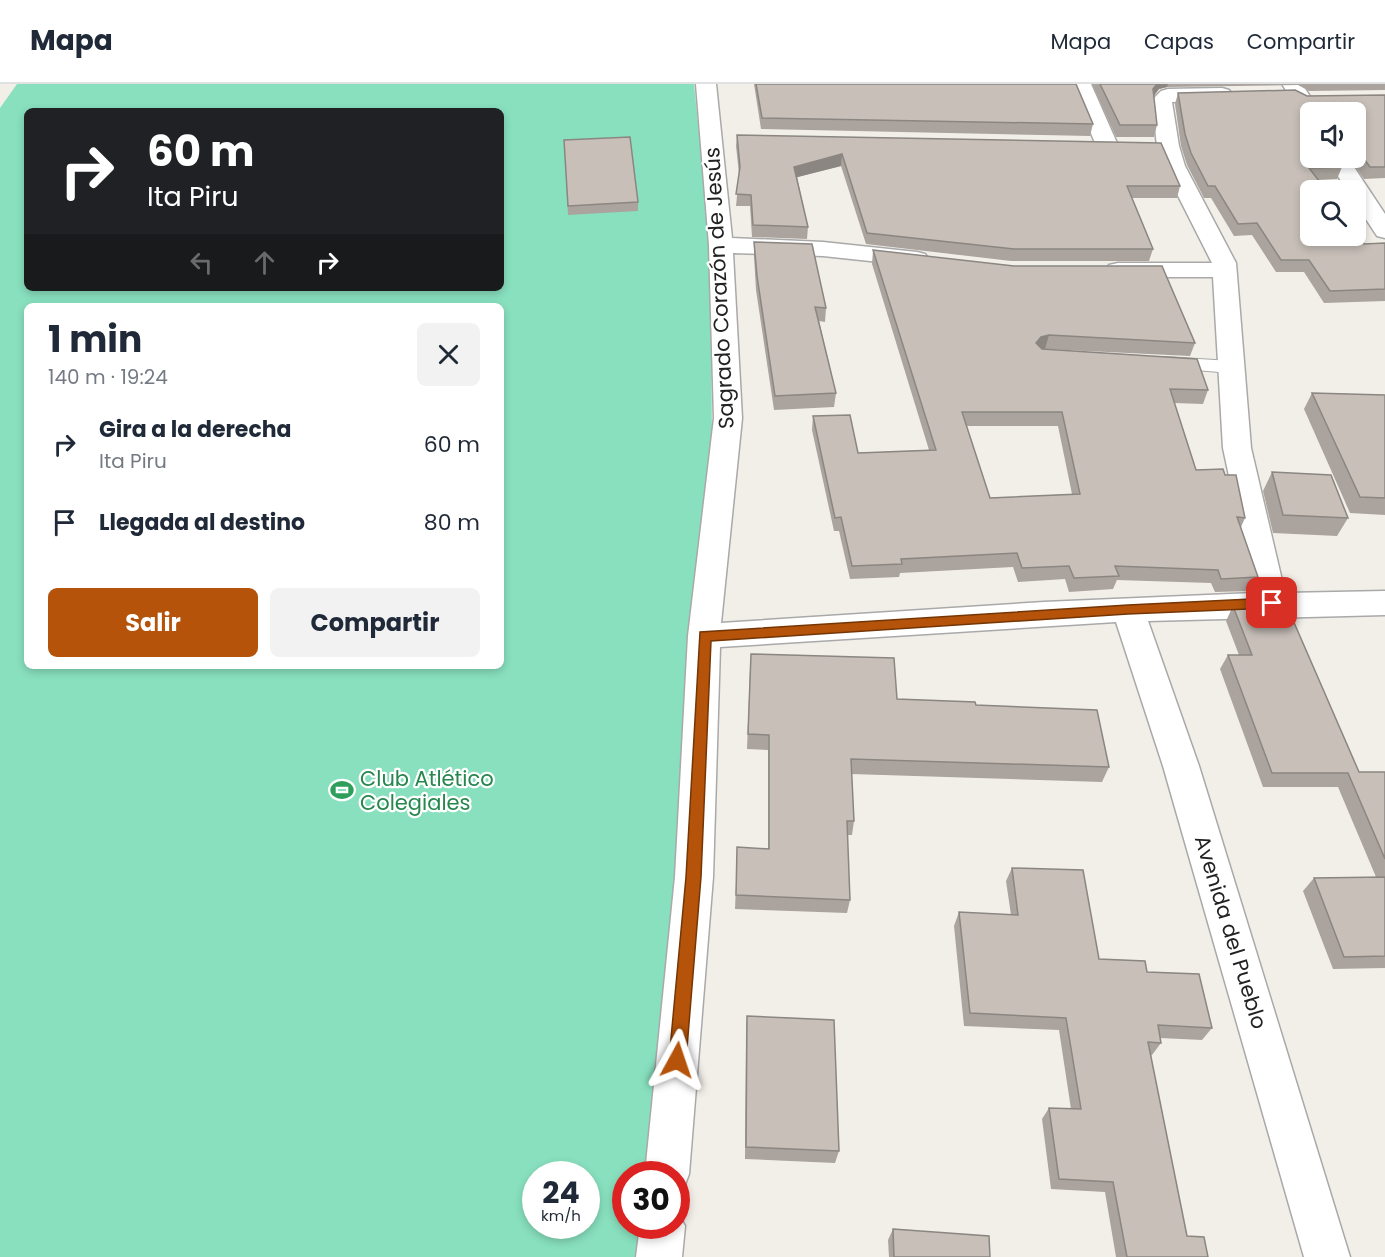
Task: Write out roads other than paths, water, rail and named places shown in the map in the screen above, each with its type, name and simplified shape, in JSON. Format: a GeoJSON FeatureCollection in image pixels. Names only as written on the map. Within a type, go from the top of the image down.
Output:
{"type":"FeatureCollection","features":[{"type":"Feature","properties":{"kind":"street","name":"Sagrado Corazón de Jesús"},"geometry":{"type":"LineString","coordinates":[[668,1161],[694,877],[705,636],[728,418],[721,245],[724,138],[706,84]]}},
{"type":"Feature","properties":{"kind":"street"},"geometry":{"type":"LineString","coordinates":[[1082,84],[1137,144],[1174,166],[1224,263],[1237,448],[1272,603]]}},
{"type":"Feature","properties":{"kind":"street"},"geometry":{"type":"LineString","coordinates":[[1137,144],[1167,95],[1239,94]]}},
{"type":"Feature","properties":{"kind":"street"},"geometry":{"type":"LineString","coordinates":[[1295,97],[1326,98]]}},
{"type":"Feature","properties":{"kind":"street"},"geometry":{"type":"LineString","coordinates":[[1082,143],[1137,144]]}},
{"type":"Feature","properties":{"kind":"street"},"geometry":{"type":"LineString","coordinates":[[1343,168],[1385,231]]}},
{"type":"Feature","properties":{"kind":"street"},"geometry":{"type":"LineString","coordinates":[[721,245],[823,249],[944,262]]}},
{"type":"Feature","properties":{"kind":"street"},"geometry":{"type":"LineString","coordinates":[[1094,270],[1224,270]]}},
{"type":"Feature","properties":{"kind":"street"},"geometry":{"type":"LineString","coordinates":[[705,636],[1272,603],[1385,603]]}},
{"type":"Feature","properties":{"kind":"street","name":"Avenida del Pueblo"},"geometry":{"type":"LineString","coordinates":[[1128,610],[1182,766],[1327,1257]]}},
{"type":"Feature","properties":{"kind":"street"},"geometry":{"type":"LineString","coordinates":[[659,1257],[661,1239]]}},
{"type":"Feature","properties":{"kind":"lane"},"geometry":{"type":"LineString","coordinates":[[1150,363],[1232,367]]}},
{"type":"Feature","properties":{"kind":"place","name":"Club Atlético Colegiales"},"geometry":{"type":"Point","coordinates":[342,790]}}]}
